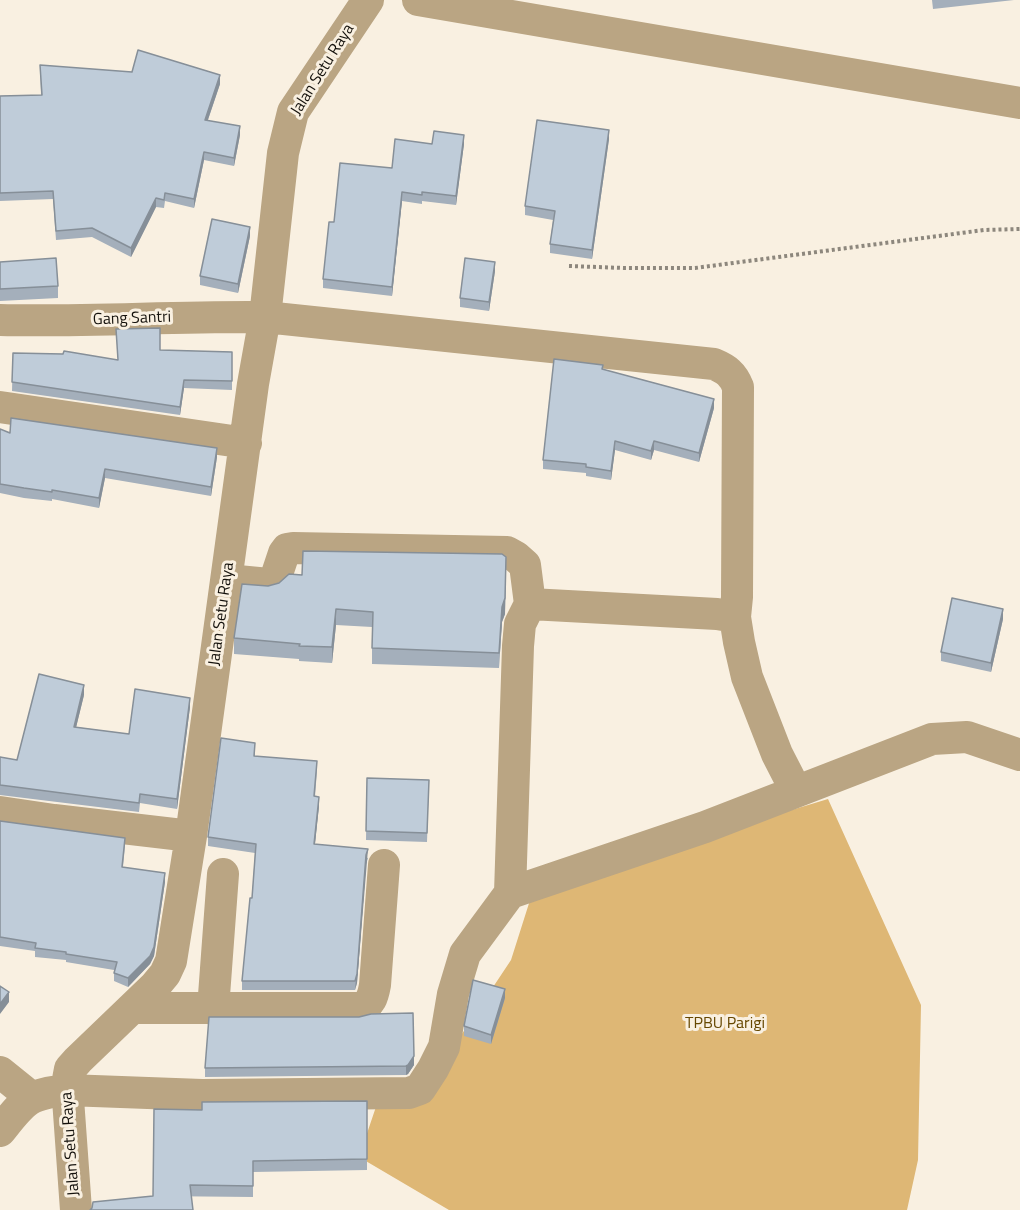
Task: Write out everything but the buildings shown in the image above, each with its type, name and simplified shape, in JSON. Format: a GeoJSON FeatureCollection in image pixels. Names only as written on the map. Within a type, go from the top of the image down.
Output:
{"type":"FeatureCollection","features":[{"type":"Feature","properties":{"kind":"street","name":"Jalan Setu Raya"},"geometry":{"type":"LineString","coordinates":[[76,1210],[67,1090],[70,1069],[165,975],[171,961],[191,836],[253,384],[265,317],[283,153],[293,112],[368,0]]}},
{"type":"Feature","properties":{"kind":"street"},"geometry":{"type":"LineString","coordinates":[[418,0],[1020,103]]}},
{"type":"Feature","properties":{"kind":"street","name":"Gang Santri"},"geometry":{"type":"LineString","coordinates":[[0,320],[54,322],[214,316],[265,317],[714,364],[723,367],[731,374],[738,387],[735,617],[739,642],[747,677],[777,754],[796,791]]}},
{"type":"Feature","properties":{"kind":"street"},"geometry":{"type":"LineString","coordinates":[[0,407],[246,443]]}},
{"type":"Feature","properties":{"kind":"street"},"geometry":{"type":"LineString","coordinates":[[0,1131],[18,1108],[31,1097],[47,1092],[67,1090],[202,1095],[409,1093],[420,1089],[444,1047],[453,994],[465,954],[510,893],[518,646],[520,624],[530,604],[525,565],[507,552],[293,548],[284,553],[272,583],[227,580]]}},
{"type":"Feature","properties":{"kind":"street"},"geometry":{"type":"LineString","coordinates":[[530,604],[717,614],[735,617]]}},
{"type":"Feature","properties":{"kind":"street"},"geometry":{"type":"LineString","coordinates":[[510,893],[705,827],[932,739],[967,737],[1020,755]]}},
{"type":"Feature","properties":{"kind":"street"},"geometry":{"type":"LineString","coordinates":[[0,812],[191,836]]}},
{"type":"Feature","properties":{"kind":"street"},"geometry":{"type":"LineString","coordinates":[[133,1008],[359,1008],[367,1006],[373,997],[375,985],[384,865]]}},
{"type":"Feature","properties":{"kind":"street"},"geometry":{"type":"LineString","coordinates":[[213,1009],[223,874]]}},
{"type":"Feature","properties":{"kind":"street"},"geometry":{"type":"LineString","coordinates":[[0,1072],[31,1097]]}},
{"type":"Feature","properties":{"kind":"path"},"geometry":{"type":"LineString","coordinates":[[569,266],[695,268],[984,230],[1020,229]]}},
{"type":"Feature","properties":{"kind":"green space","name":"TPBU Parigi"},"geometry":{"type":"Polygon","coordinates":[[[828,799],[921,1005],[918,1160],[907,1210],[449,1210],[359,1157],[381,1092],[428,1085],[511,960],[531,897],[573,876],[828,799]]]}}]}
